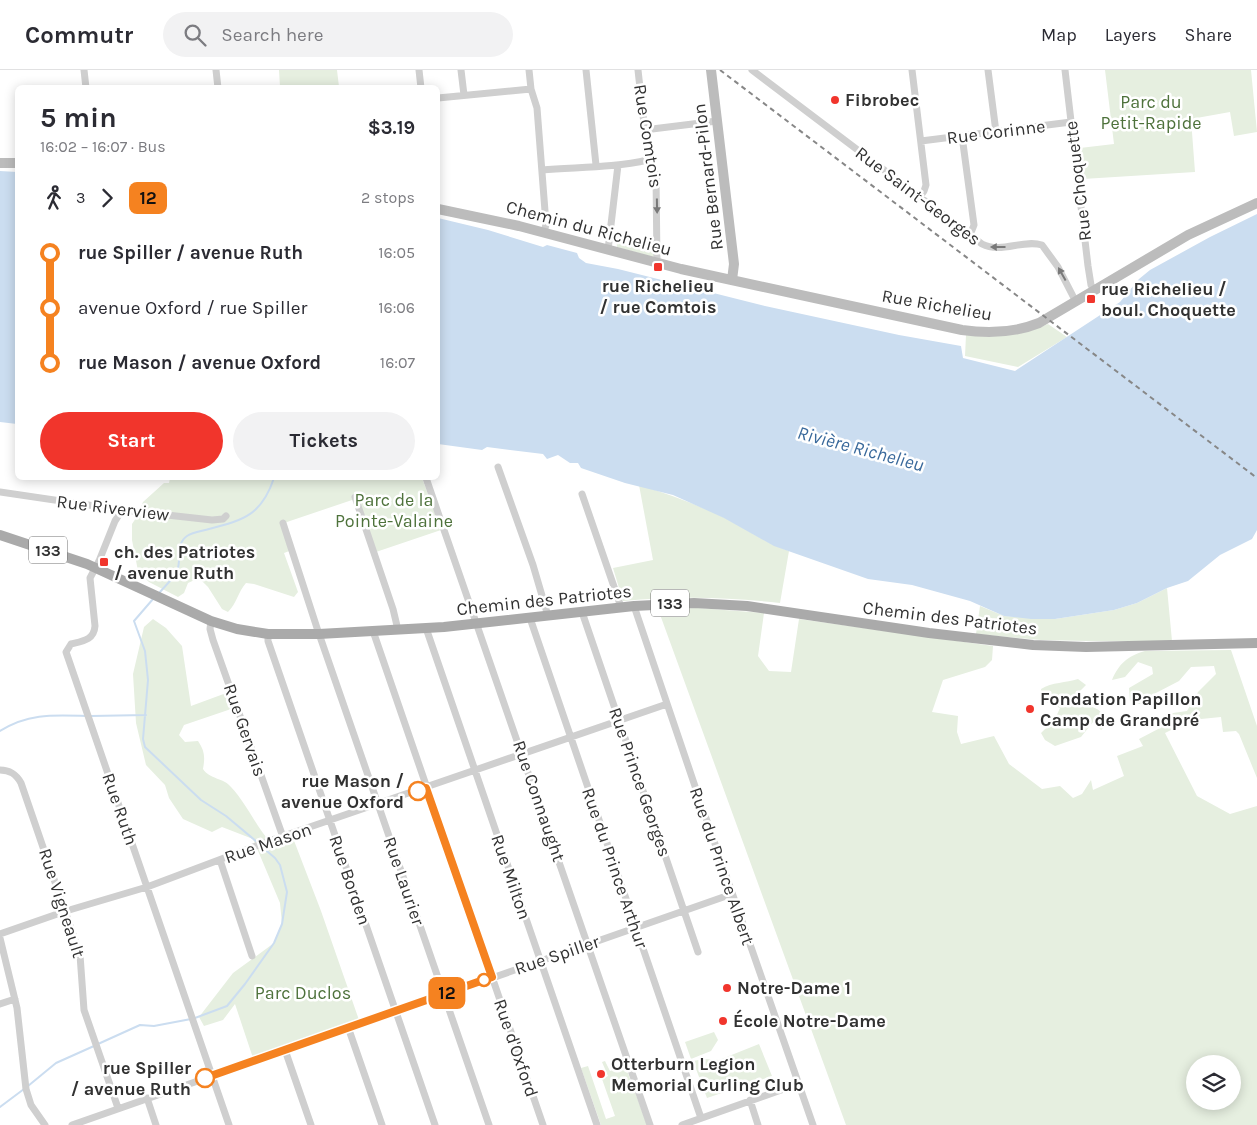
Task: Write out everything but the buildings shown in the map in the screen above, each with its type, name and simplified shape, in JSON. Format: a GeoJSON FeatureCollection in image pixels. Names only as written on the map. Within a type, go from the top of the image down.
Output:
{"type":"FeatureCollection","features":[{"type":"Feature","properties":{"kind":"main road","name":"Rue Bernard-Pilon"},"geometry":{"type":"LineString","coordinates":[[711,70],[734,264],[732,280]]}},
{"type":"Feature","properties":{"kind":"main road"},"geometry":{"type":"LineString","coordinates":[[0,163],[15,163]]}},
{"type":"Feature","properties":{"kind":"main road","name":"Rue Richelieu"},"geometry":{"type":"LineString","coordinates":[[732,280],[952,328],[981,332],[1006,332],[1031,326],[1076,302],[1188,235],[1257,203]]}},
{"type":"Feature","properties":{"kind":"main road","name":"Chemin du Richelieu"},"geometry":{"type":"LineString","coordinates":[[440,209],[544,233],[657,263],[732,280]]}},
{"type":"Feature","properties":{"kind":"main road","name":"Chemin des Patriotes"},"geometry":{"type":"LineString","coordinates":[[0,536],[55,552],[96,567],[211,621],[243,630],[268,634],[319,634],[426,628],[621,607],[694,603],[747,606],[939,634],[1039,646],[1086,647],[1257,643]]}},
{"type":"Feature","properties":{"kind":"street"},"geometry":{"type":"LineString","coordinates":[[84,70],[86,85]]}},
{"type":"Feature","properties":{"kind":"street"},"geometry":{"type":"LineString","coordinates":[[216,70],[218,85]]}},
{"type":"Feature","properties":{"kind":"street"},"geometry":{"type":"LineString","coordinates":[[419,70],[421,85]]}},
{"type":"Feature","properties":{"kind":"street"},"geometry":{"type":"LineString","coordinates":[[461,70],[464,95]]}},
{"type":"Feature","properties":{"kind":"street"},"geometry":{"type":"LineString","coordinates":[[529,70],[531,89],[537,108],[546,224],[544,233]]}},
{"type":"Feature","properties":{"kind":"street"},"geometry":{"type":"LineString","coordinates":[[586,70],[596,165]]}},
{"type":"Feature","properties":{"kind":"street","name":"Rue Comtois"},"geometry":{"type":"LineString","coordinates":[[638,70],[648,160],[655,171],[656,178],[657,263]]}},
{"type":"Feature","properties":{"kind":"street","name":"Rue Saint-Georges"},"geometry":{"type":"LineString","coordinates":[[752,70],[982,244],[991,248],[1042,245],[1058,266],[1076,302]]}},
{"type":"Feature","properties":{"kind":"street"},"geometry":{"type":"LineString","coordinates":[[912,70],[926,185],[920,198]]}},
{"type":"Feature","properties":{"kind":"street"},"geometry":{"type":"LineString","coordinates":[[988,70],[996,132]]}},
{"type":"Feature","properties":{"kind":"street","name":"Rue Choquette"},"geometry":{"type":"LineString","coordinates":[[1065,70],[1088,266],[1091,285],[1094,290]]}},
{"type":"Feature","properties":{"kind":"street"},"geometry":{"type":"LineString","coordinates":[[440,98],[531,89]]}},
{"type":"Feature","properties":{"kind":"street"},"geometry":{"type":"LineString","coordinates":[[644,130],[717,121]]}},
{"type":"Feature","properties":{"kind":"street","name":"Rue Corinne"},"geometry":{"type":"LineString","coordinates":[[921,141],[1071,122]]}},
{"type":"Feature","properties":{"kind":"street"},"geometry":{"type":"LineString","coordinates":[[962,136],[974,225],[974,230],[970,236]]}},
{"type":"Feature","properties":{"kind":"street"},"geometry":{"type":"LineString","coordinates":[[542,170],[618,165],[648,160]]}},
{"type":"Feature","properties":{"kind":"street"},"geometry":{"type":"LineString","coordinates":[[608,250],[618,165]]}},
{"type":"Feature","properties":{"kind":"street"},"geometry":{"type":"LineString","coordinates":[[498,467],[548,616]]}},
{"type":"Feature","properties":{"kind":"street","name":"Rue Connaught"},"geometry":{"type":"LineString","coordinates":[[427,480],[650,1125]]}},
{"type":"Feature","properties":{"kind":"street","name":"Rue Riverview"},"geometry":{"type":"LineString","coordinates":[[0,492],[122,510],[212,520],[222,519],[226,516]]}},
{"type":"Feature","properties":{"kind":"street"},"geometry":{"type":"LineString","coordinates":[[582,494],[621,607]]}},
{"type":"Feature","properties":{"kind":"street"},"geometry":{"type":"LineString","coordinates":[[355,497],[393,609],[398,630]]}},
{"type":"Feature","properties":{"kind":"street","name":"Rue Ruth"},"geometry":{"type":"LineString","coordinates":[[122,510],[112,526],[90,578],[95,626],[94,633],[89,639],[71,644],[66,652],[229,1125]]}},
{"type":"Feature","properties":{"kind":"street","name":"Rue Laurier"},"geometry":{"type":"LineString","coordinates":[[283,523],[319,634],[489,1125]]}},
{"type":"Feature","properties":{"kind":"street","name":"Rue du Prince Albert"},"geometry":{"type":"LineString","coordinates":[[634,606],[813,1125]]}},
{"type":"Feature","properties":{"kind":"street","name":"Rue Prince Georges"},"geometry":{"type":"LineString","coordinates":[[582,612],[698,952]]}},
{"type":"Feature","properties":{"kind":"street","name":"Rue du Prince Arthur"},"geometry":{"type":"LineString","coordinates":[[530,618],[701,1118]]}},
{"type":"Feature","properties":{"kind":"street","name":"Rue Gervais"},"geometry":{"type":"LineString","coordinates":[[211,621],[210,629],[280,838]]}},
{"type":"Feature","properties":{"kind":"street","name":"Rue Milton"},"geometry":{"type":"LineString","coordinates":[[426,628],[597,1125]]}},
{"type":"Feature","properties":{"kind":"street","name":"Rue d'Oxford"},"geometry":{"type":"LineString","coordinates":[[373,631],[543,1125]]}},
{"type":"Feature","properties":{"kind":"street","name":"Rue Borden"},"geometry":{"type":"LineString","coordinates":[[268,634],[268,641],[434,1125]]}},
{"type":"Feature","properties":{"kind":"street","name":"Rue Mason"},"geometry":{"type":"LineString","coordinates":[[0,934],[66,911],[147,887],[253,847],[330,822],[667,704]]}},
{"type":"Feature","properties":{"kind":"street","name":"Rue Vigneault"},"geometry":{"type":"LineString","coordinates":[[0,770],[13,773],[21,782],[80,955],[84,1010],[118,1108]]}},
{"type":"Feature","properties":{"kind":"street"},"geometry":{"type":"LineString","coordinates":[[220,860],[252,956]]}},
{"type":"Feature","properties":{"kind":"street","name":"Rue Spiller"},"geometry":{"type":"LineString","coordinates":[[72,1125],[87,1122],[118,1108],[732,894]]}},
{"type":"Feature","properties":{"kind":"street"},"geometry":{"type":"LineString","coordinates":[[0,938],[15,999],[26,1089],[31,1105],[44,1125]]}},
{"type":"Feature","properties":{"kind":"street"},"geometry":{"type":"LineString","coordinates":[[0,1004],[15,999]]}},
{"type":"Feature","properties":{"kind":"street"},"geometry":{"type":"LineString","coordinates":[[348,1027],[382,1125]]}},
{"type":"Feature","properties":{"kind":"street"},"geometry":{"type":"LineString","coordinates":[[285,1050],[311,1125]]}},
{"type":"Feature","properties":{"kind":"street"},"geometry":{"type":"LineString","coordinates":[[682,1125],[798,1084]]}},
{"type":"Feature","properties":{"kind":"street"},"geometry":{"type":"LineString","coordinates":[[147,1098],[156,1125]]}},
{"type":"Feature","properties":{"kind":"street"},"geometry":{"type":"LineString","coordinates":[[750,1100],[758,1125]]}},
{"type":"Feature","properties":{"kind":"green space"},"geometry":{"type":"Polygon","coordinates":[[[279,70],[337,70],[339,85],[280,85],[279,70]]]}},
{"type":"Feature","properties":{"kind":"green space","name":"Parc du Petit-Rapide"},"geometry":{"type":"Polygon","coordinates":[[[1105,70],[1251,70],[1257,132],[1234,136],[1230,112],[1191,119],[1195,172],[1083,179],[1080,148],[1114,144],[1105,70]]]}},
{"type":"Feature","properties":{"kind":"green space"},"geometry":{"type":"Polygon","coordinates":[[[616,236],[656,245],[656,255],[653,257],[617,247],[616,236]]]}},
{"type":"Feature","properties":{"kind":"green space"},"geometry":{"type":"Polygon","coordinates":[[[1048,324],[1067,337],[1018,367],[965,356],[966,335],[1018,334],[1048,324]]]}},
{"type":"Feature","properties":{"kind":"green space","name":"Parc de la Pointe-Valaine"},"geometry":{"type":"Polygon","coordinates":[[[170,480],[423,480],[441,530],[373,553],[355,499],[284,523],[292,550],[284,553],[298,592],[294,597],[246,583],[228,612],[222,609],[208,587],[199,578],[188,583],[184,593],[178,597],[149,582],[138,571],[132,540],[132,524],[143,502],[164,483],[169,483],[170,480]]]}},
{"type":"Feature","properties":{"kind":"green space"},"geometry":{"type":"Polygon","coordinates":[[[639,485],[704,508],[789,551],[780,603],[702,598],[623,601],[613,568],[653,560],[639,485]]]}},
{"type":"Feature","properties":{"kind":"green space"},"geometry":{"type":"Polygon","coordinates":[[[1167,588],[1172,641],[1041,640],[976,634],[980,606],[1004,616],[1055,619],[1114,610],[1137,603],[1167,588]]]}},
{"type":"Feature","properties":{"kind":"green space"},"geometry":{"type":"Polygon","coordinates":[[[698,608],[764,613],[758,656],[769,671],[791,672],[799,619],[993,646],[992,660],[985,667],[943,680],[932,712],[958,716],[957,732],[961,744],[994,736],[1009,764],[1042,789],[1060,786],[1073,798],[1082,794],[1091,780],[1093,790],[1124,776],[1117,756],[1143,746],[1139,739],[1160,728],[1158,723],[1166,714],[1187,711],[1198,692],[1216,674],[1214,666],[1191,667],[1179,681],[1154,694],[1140,704],[1130,701],[1129,688],[1153,674],[1152,667],[1138,662],[1125,677],[1112,680],[1124,661],[1133,655],[1145,651],[1231,650],[1257,726],[1257,778],[1239,734],[1236,731],[1223,732],[1221,717],[1191,720],[1165,733],[1197,796],[1230,814],[1257,806],[1257,1125],[846,1125],[658,609],[698,608]]]}},
{"type":"Feature","properties":{"kind":"green space","name":"Parc Duclos"},"geometry":{"type":"Polygon","coordinates":[[[153,619],[166,628],[182,646],[191,706],[229,692],[234,708],[184,725],[179,735],[185,742],[198,741],[204,755],[203,769],[209,775],[225,782],[231,787],[272,844],[293,838],[359,1020],[253,1058],[235,1004],[223,1020],[204,1026],[199,1017],[233,973],[274,943],[282,924],[280,903],[253,839],[222,827],[212,832],[183,819],[169,798],[165,785],[146,765],[136,723],[133,674],[144,627],[153,619]]]}},
{"type":"Feature","properties":{"kind":"green space"},"geometry":{"type":"Polygon","coordinates":[[[1078,679],[1086,685],[1075,696],[1074,707],[1087,706],[1095,708],[1110,723],[1101,730],[1093,722],[1081,737],[1055,746],[1045,740],[1041,733],[1055,719],[1060,708],[1042,700],[1041,689],[1050,685],[1078,679]]]}},
{"type":"Feature","properties":{"kind":"green space"},"geometry":{"type":"Polygon","coordinates":[[[714,1032],[718,1040],[711,1051],[691,1059],[685,1042],[714,1032]]]}},
{"type":"Feature","properties":{"kind":"green space"},"geometry":{"type":"Polygon","coordinates":[[[759,1044],[772,1076],[707,1098],[693,1061],[704,1059],[719,1060],[759,1044]]]}},
{"type":"Feature","properties":{"kind":"green space"},"geometry":{"type":"Polygon","coordinates":[[[605,1061],[610,1071],[625,1065],[647,1125],[601,1125],[581,1068],[588,1066],[606,1119],[615,1116],[602,1079],[608,1076],[602,1062],[605,1061]]]}},
{"type":"Feature","properties":{"kind":"water"},"geometry":{"type":"Polygon","coordinates":[[[0,171],[15,172],[15,424],[0,422],[0,171]]]}},
{"type":"Feature","properties":{"kind":"water","name":"Rivière Richelieu"},"geometry":{"type":"Polygon","coordinates":[[[1257,214],[1257,530],[1252,539],[1220,555],[1188,581],[1167,588],[1137,603],[1114,610],[1055,619],[1004,616],[970,601],[912,585],[868,579],[774,546],[724,518],[673,495],[625,483],[581,468],[578,463],[570,463],[558,455],[547,459],[543,454],[487,447],[482,450],[440,444],[440,218],[488,230],[543,247],[547,245],[577,253],[579,258],[586,263],[618,269],[765,306],[899,335],[961,346],[963,358],[1015,371],[1120,302],[1139,279],[1150,270],[1257,214]]]}},
{"type":"Feature","properties":{"kind":"waterway"},"geometry":{"type":"LineString","coordinates":[[160,592],[177,571],[183,539],[192,534],[233,522],[250,514],[264,500],[273,480]]}},
{"type":"Feature","properties":{"kind":"waterway"},"geometry":{"type":"LineString","coordinates":[[153,599],[134,621],[145,651],[148,680],[143,739],[145,747],[201,800],[226,816],[257,842]]}},
{"type":"Feature","properties":{"kind":"waterway"},"geometry":{"type":"LineString","coordinates":[[91,716],[146,715]]}},
{"type":"Feature","properties":{"kind":"waterway"},"geometry":{"type":"LineString","coordinates":[[0,731],[21,721],[42,716],[86,716]]}},
{"type":"Feature","properties":{"kind":"waterway"},"geometry":{"type":"LineString","coordinates":[[195,1018],[227,1006],[274,943],[282,924],[287,892],[280,865],[261,846]]}},
{"type":"Feature","properties":{"kind":"waterway"},"geometry":{"type":"LineString","coordinates":[[98,1044],[140,1025],[154,1026],[191,1019]]}},
{"type":"Feature","properties":{"kind":"waterway"},"geometry":{"type":"LineString","coordinates":[[28,1086],[56,1063],[94,1046]]}},
{"type":"Feature","properties":{"kind":"waterway"},"geometry":{"type":"LineString","coordinates":[[0,1107],[24,1089]]}},
{"type":"Feature","properties":{"kind":"railway"},"geometry":{"type":"LineString","coordinates":[[720,70],[1257,478]]}},
{"type":"Feature","properties":{"kind":"bus line","name":"12"},"geometry":{"type":"LineString","coordinates":[[205,1078],[492,977],[426,788],[418,791]]}},
{"type":"Feature","properties":{"kind":"place","name":"Fibrobec"},"geometry":{"type":"Point","coordinates":[835,100]}},
{"type":"Feature","properties":{"kind":"place","name":"rue Richelieu / rue Comtois"},"geometry":{"type":"Point","coordinates":[658,267]}},
{"type":"Feature","properties":{"kind":"place","name":"rue Richelieu / boul. Choquette"},"geometry":{"type":"Point","coordinates":[1091,299]}},
{"type":"Feature","properties":{"kind":"place","name":"ch. des Patriotes / avenue Ruth"},"geometry":{"type":"Point","coordinates":[104,562]}},
{"type":"Feature","properties":{"kind":"place","name":"Fondation Papillon Camp de Grandpré"},"geometry":{"type":"Point","coordinates":[1030,709]}},
{"type":"Feature","properties":{"kind":"place","name":"rue Mason / avenue Oxford"},"geometry":{"type":"Point","coordinates":[418,791]}},
{"type":"Feature","properties":{"kind":"place","name":"Notre-Dame 1"},"geometry":{"type":"Point","coordinates":[727,988]}},
{"type":"Feature","properties":{"kind":"place","name":"École Notre-Dame"},"geometry":{"type":"Point","coordinates":[723,1021]}},
{"type":"Feature","properties":{"kind":"place","name":"Otterburn Legion Memorial Curling Club"},"geometry":{"type":"Point","coordinates":[601,1074]}},
{"type":"Feature","properties":{"kind":"place","name":"rue Spiller / avenue Ruth"},"geometry":{"type":"Point","coordinates":[205,1078]}}]}
